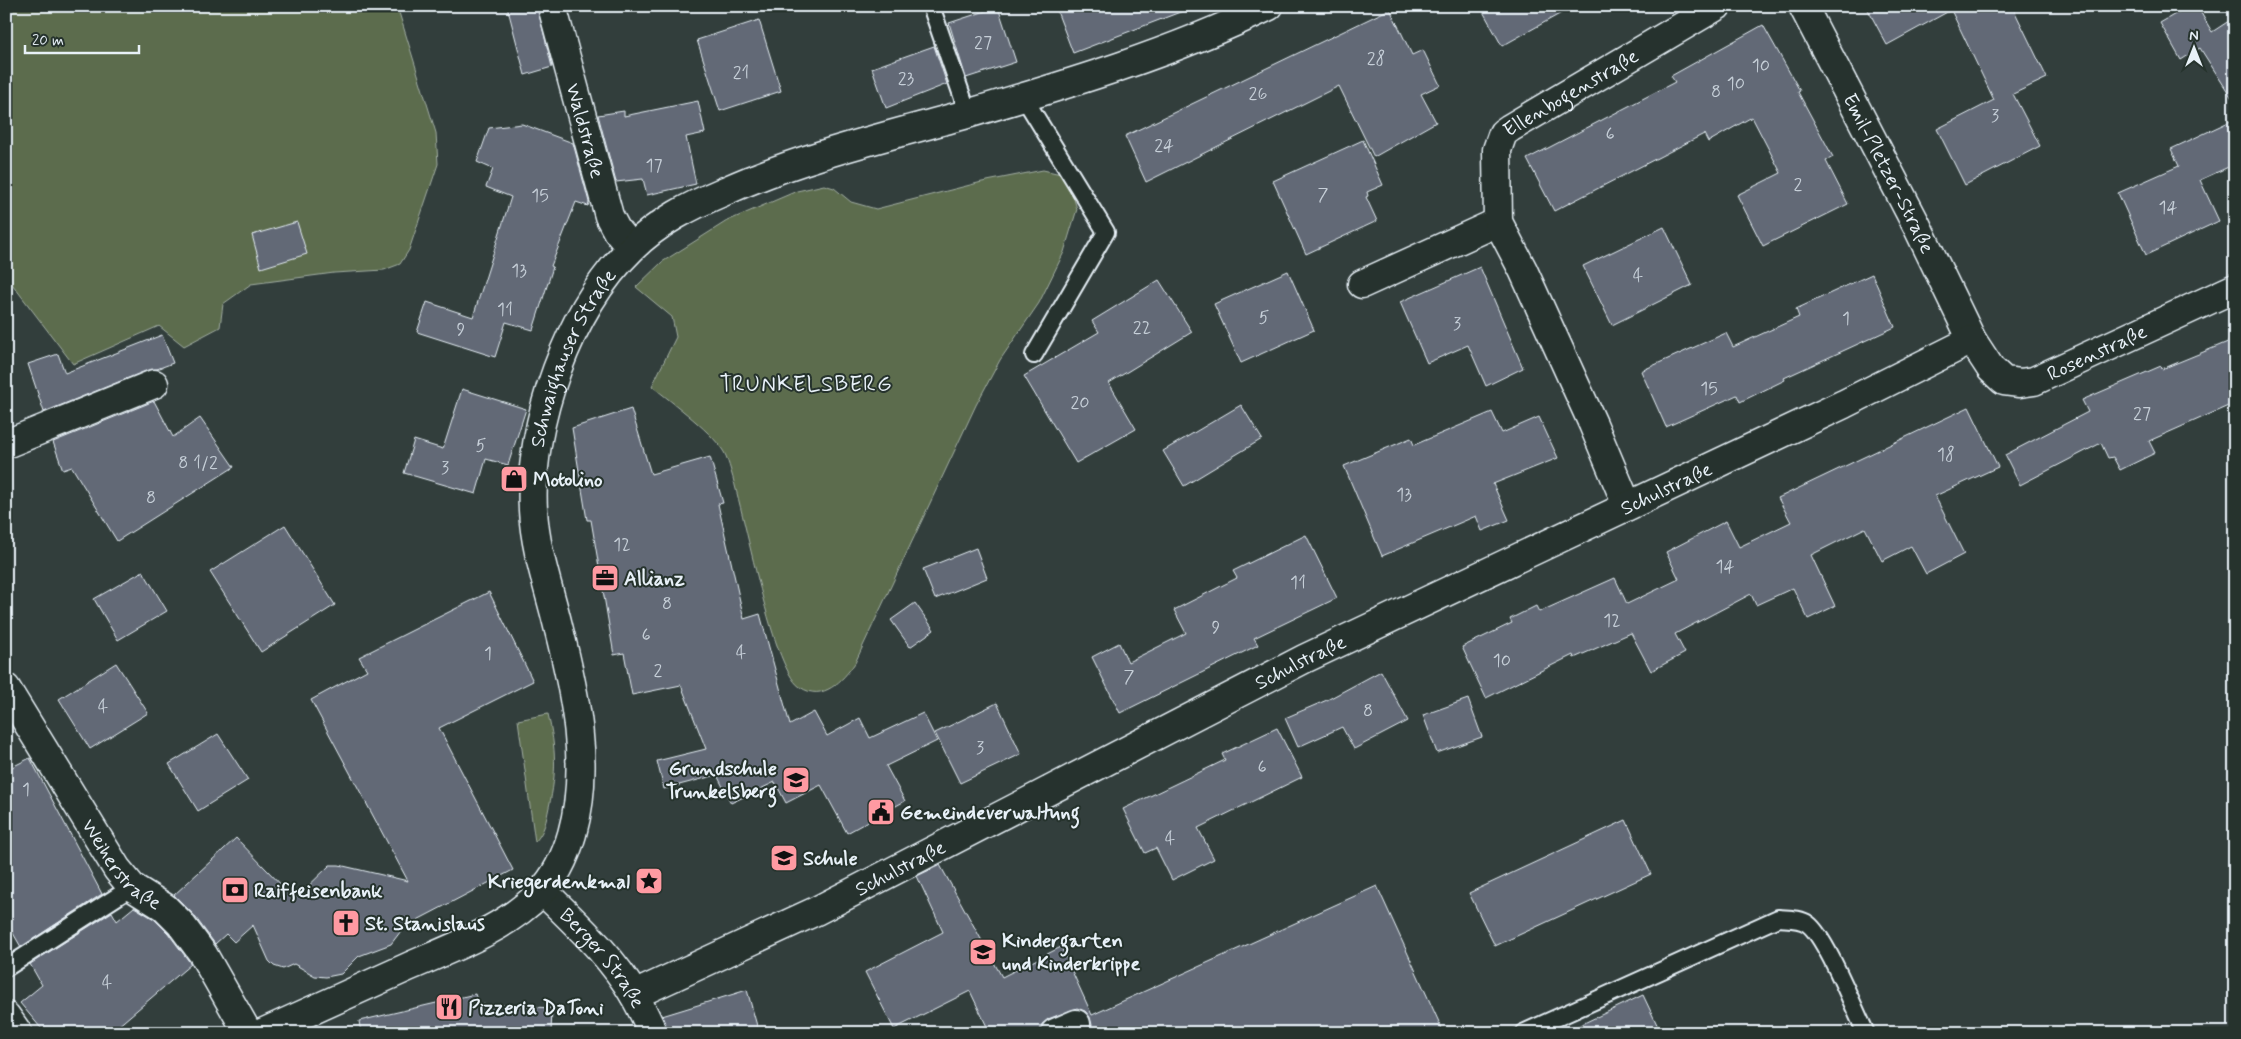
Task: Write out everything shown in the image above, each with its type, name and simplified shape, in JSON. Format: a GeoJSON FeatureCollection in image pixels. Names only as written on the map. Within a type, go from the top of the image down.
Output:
{"type":"FeatureCollection","features":[{"type":"Feature","properties":{"kind":"street","name":"Waldstraße"},"geometry":{"type":"LineString","coordinates":[[552,6],[609,216],[617,231],[631,248]]}},
{"type":"Feature","properties":{"kind":"street","name":"Schwaighauser Straße"},"geometry":{"type":"LineString","coordinates":[[262,1033],[503,923],[543,891],[554,876],[568,846],[581,792],[581,760],[577,716],[536,538],[533,510],[536,456],[554,374],[578,321],[631,248],[665,222],[702,201],[758,176],[824,153],[968,113],[1144,57],[1204,35],[1269,6]]}},
{"type":"Feature","properties":{"kind":"street","name":"Ellenbogenstraße"},"geometry":{"type":"LineString","coordinates":[[1627,505],[1560,352],[1498,222],[1497,150],[1503,134],[1532,114],[1716,6]]}},
{"type":"Feature","properties":{"kind":"street","name":"Emil-Pletzer-Straße"},"geometry":{"type":"LineString","coordinates":[[1803,6],[1908,208],[1972,340]]}},
{"type":"Feature","properties":{"kind":"street"},"geometry":{"type":"LineString","coordinates":[[1362,284],[1498,222]]}},
{"type":"Feature","properties":{"kind":"street","name":"Rosenstraße"},"geometry":{"type":"LineString","coordinates":[[1972,340],[1991,369],[2004,382],[2034,382],[2235,288]]}},
{"type":"Feature","properties":{"kind":"street","name":"Schulstraße"},"geometry":{"type":"LineString","coordinates":[[634,995],[816,911],[1304,659],[1844,404],[1972,340]]}},
{"type":"Feature","properties":{"kind":"street"},"geometry":{"type":"LineString","coordinates":[[6,444],[154,384]]}},
{"type":"Feature","properties":{"kind":"street","name":"Weiherstraße"},"geometry":{"type":"LineString","coordinates":[[6,688],[117,869],[132,887],[164,907],[180,923],[203,954],[248,1033]]}},
{"type":"Feature","properties":{"kind":"street","name":"Berger Straße"},"geometry":{"type":"LineString","coordinates":[[543,891],[604,955],[634,995],[653,1033]]}},
{"type":"Feature","properties":{"kind":"street"},"geometry":{"type":"LineString","coordinates":[[6,1016],[18,1033]]}},
{"type":"Feature","properties":{"kind":"lane"},"geometry":{"type":"LineString","coordinates":[[931,6],[968,113]]}},
{"type":"Feature","properties":{"kind":"lane"},"geometry":{"type":"LineString","coordinates":[[1023,96],[1106,232],[1034,355]]}},
{"type":"Feature","properties":{"kind":"lane"},"geometry":{"type":"LineString","coordinates":[[6,968],[132,887]]}},
{"type":"Feature","properties":{"kind":"lane"},"geometry":{"type":"LineString","coordinates":[[1523,1033],[1778,918],[1795,919],[1807,924],[1820,937],[1866,1033]]}},
{"type":"Feature","properties":{"kind":"green space"},"geometry":{"type":"Polygon","coordinates":[[[6,6],[397,6],[436,133],[438,164],[409,250],[400,264],[384,270],[334,273],[251,284],[223,304],[220,327],[184,346],[159,326],[73,364],[6,276],[6,6]]]}},
{"type":"Feature","properties":{"kind":"green space"},"geometry":{"type":"Polygon","coordinates":[[[1043,170],[1061,174],[1071,189],[1077,209],[1064,252],[1039,303],[1000,360],[976,405],[855,663],[845,676],[832,687],[824,691],[808,691],[800,687],[789,673],[778,649],[726,456],[704,429],[652,386],[676,337],[672,317],[636,287],[662,262],[727,221],[797,191],[824,185],[834,188],[851,202],[876,209],[982,182],[1043,170]]]}},
{"type":"Feature","properties":{"kind":"green space"},"geometry":{"type":"Polygon","coordinates":[[[548,714],[554,750],[552,794],[545,826],[535,842],[518,720],[548,714]]]}},
{"type":"Feature","properties":{"kind":"building"},"geometry":{"type":"Polygon","coordinates":[[[507,6],[537,6],[552,67],[525,75],[507,6]]]}},
{"type":"Feature","properties":{"kind":"building"},"geometry":{"type":"Polygon","coordinates":[[[1055,6],[1188,6],[1188,9],[1073,53],[1055,6]]]}},
{"type":"Feature","properties":{"kind":"building"},"geometry":{"type":"Polygon","coordinates":[[[1480,6],[1574,6],[1502,46],[1480,6]]]}},
{"type":"Feature","properties":{"kind":"building"},"geometry":{"type":"Polygon","coordinates":[[[1866,6],[2012,6],[2047,78],[2013,94],[2040,146],[1965,185],[1937,129],[1994,100],[1951,10],[1887,45],[1866,6]]]}},
{"type":"Feature","properties":{"kind":"building"},"geometry":{"type":"Polygon","coordinates":[[[2189,6],[2197,6],[2212,32],[2235,17],[2235,103],[2200,48],[2181,60],[2160,23],[2189,6]]]}},
{"type":"Feature","properties":{"kind":"building"},"geometry":{"type":"Polygon","coordinates":[[[998,7],[1016,62],[966,78],[949,23],[998,7]]]}},
{"type":"Feature","properties":{"kind":"building"},"geometry":{"type":"Polygon","coordinates":[[[1390,9],[1412,55],[1423,50],[1440,85],[1421,94],[1436,122],[1374,157],[1339,86],[1146,182],[1125,136],[1390,9]]]}},
{"type":"Feature","properties":{"kind":"building"},"geometry":{"type":"Polygon","coordinates":[[[759,20],[781,91],[720,111],[697,40],[759,20]]]}},
{"type":"Feature","properties":{"kind":"building"},"geometry":{"type":"Polygon","coordinates":[[[1763,25],[1800,91],[1798,92],[1833,157],[1826,161],[1848,204],[1763,246],[1737,195],[1781,173],[1752,117],[1708,142],[1704,134],[1554,211],[1527,159],[1675,82],[1671,76],[1763,25]]]}},
{"type":"Feature","properties":{"kind":"building"},"geometry":{"type":"Polygon","coordinates":[[[934,46],[947,84],[886,108],[872,68],[934,46]]]}},
{"type":"Feature","properties":{"kind":"building"},"geometry":{"type":"Polygon","coordinates":[[[698,101],[705,133],[686,137],[696,184],[647,195],[643,179],[616,182],[598,115],[624,111],[624,116],[698,101]]]}},
{"type":"Feature","properties":{"kind":"building"},"geometry":{"type":"Polygon","coordinates":[[[2235,119],[2235,164],[2200,180],[2219,221],[2146,255],[2118,193],[2179,166],[2171,149],[2235,119]]]}},
{"type":"Feature","properties":{"kind":"building"},"geometry":{"type":"Polygon","coordinates":[[[522,124],[573,143],[589,202],[588,206],[576,202],[551,266],[553,267],[533,330],[506,322],[495,357],[417,332],[427,302],[473,317],[511,197],[486,187],[493,169],[477,162],[489,128],[522,124]]]}},
{"type":"Feature","properties":{"kind":"building"},"geometry":{"type":"Polygon","coordinates":[[[1363,140],[1383,185],[1367,192],[1368,196],[1366,197],[1377,221],[1306,254],[1273,181],[1363,140]]]}},
{"type":"Feature","properties":{"kind":"building"},"geometry":{"type":"Polygon","coordinates":[[[297,222],[307,254],[261,268],[252,235],[297,222]]]}},
{"type":"Feature","properties":{"kind":"building"},"geometry":{"type":"Polygon","coordinates":[[[1664,227],[1692,285],[1612,325],[1583,266],[1664,227]]]}},
{"type":"Feature","properties":{"kind":"building"},"geometry":{"type":"Polygon","coordinates":[[[1480,267],[1523,368],[1486,386],[1468,345],[1427,363],[1400,302],[1480,267]]]}},
{"type":"Feature","properties":{"kind":"building"},"geometry":{"type":"Polygon","coordinates":[[[1288,271],[1314,330],[1241,363],[1214,304],[1288,271]]]}},
{"type":"Feature","properties":{"kind":"building"},"geometry":{"type":"Polygon","coordinates":[[[1872,274],[1895,327],[1784,378],[1785,380],[1740,402],[1737,395],[1666,427],[1641,371],[1726,333],[1733,347],[1799,317],[1796,309],[1872,274]]]}},
{"type":"Feature","properties":{"kind":"building"},"geometry":{"type":"Polygon","coordinates":[[[1159,280],[1192,332],[1109,383],[1136,429],[1076,463],[1024,376],[1099,332],[1092,321],[1159,280]]]}},
{"type":"Feature","properties":{"kind":"building"},"geometry":{"type":"Polygon","coordinates":[[[162,335],[173,363],[148,370],[44,412],[28,364],[58,354],[65,373],[162,335]]]}},
{"type":"Feature","properties":{"kind":"building"},"geometry":{"type":"Polygon","coordinates":[[[2235,339],[2235,403],[2149,441],[2155,453],[2120,470],[2113,457],[2108,458],[2101,443],[2020,485],[2005,455],[2088,412],[2082,400],[2161,366],[2162,369],[2235,339]]]}},
{"type":"Feature","properties":{"kind":"building"},"geometry":{"type":"Polygon","coordinates":[[[462,389],[526,409],[508,465],[486,459],[476,494],[404,473],[414,440],[443,449],[462,389]]]}},
{"type":"Feature","properties":{"kind":"building"},"geometry":{"type":"Polygon","coordinates":[[[154,401],[173,437],[200,418],[234,467],[117,541],[72,467],[63,470],[53,442],[154,401]]]}},
{"type":"Feature","properties":{"kind":"building"},"geometry":{"type":"Polygon","coordinates":[[[1241,405],[1262,439],[1184,486],[1163,451],[1241,405]]]}},
{"type":"Feature","properties":{"kind":"building"},"geometry":{"type":"Polygon","coordinates":[[[1969,407],[1998,467],[1935,496],[1964,554],[1926,574],[1911,546],[1882,561],[1865,528],[1811,555],[1835,606],[1808,619],[1793,588],[1756,605],[1751,594],[1675,634],[1685,653],[1651,671],[1631,633],[1574,658],[1573,655],[1486,698],[1462,647],[1512,623],[1510,619],[1536,606],[1539,612],[1615,578],[1627,604],[1679,579],[1666,552],[1726,521],[1739,547],[1791,522],[1778,498],[1969,407]]]}},
{"type":"Feature","properties":{"kind":"building"},"geometry":{"type":"Polygon","coordinates":[[[631,409],[651,474],[710,457],[723,503],[718,504],[744,619],[760,614],[790,725],[814,712],[827,736],[860,718],[870,738],[923,713],[937,741],[886,766],[905,801],[847,833],[821,785],[786,803],[775,782],[731,803],[717,775],[664,789],[657,761],[706,749],[681,685],[632,695],[624,653],[614,655],[591,520],[587,520],[572,428],[631,409]]]}},
{"type":"Feature","properties":{"kind":"building"},"geometry":{"type":"Polygon","coordinates":[[[1492,412],[1502,433],[1539,417],[1558,458],[1493,484],[1509,520],[1482,531],[1476,516],[1382,556],[1344,466],[1411,438],[1414,445],[1492,412]]]}},
{"type":"Feature","properties":{"kind":"building"},"geometry":{"type":"Polygon","coordinates":[[[285,525],[335,605],[261,652],[210,572],[285,525]]]}},
{"type":"Feature","properties":{"kind":"building"},"geometry":{"type":"Polygon","coordinates":[[[1306,535],[1337,598],[1254,638],[1258,645],[1120,713],[1092,657],[1119,643],[1128,662],[1186,633],[1174,610],[1237,578],[1233,571],[1306,535]]]}},
{"type":"Feature","properties":{"kind":"building"},"geometry":{"type":"Polygon","coordinates":[[[976,548],[987,578],[935,599],[923,569],[976,548]]]}},
{"type":"Feature","properties":{"kind":"building"},"geometry":{"type":"Polygon","coordinates":[[[143,571],[167,611],[118,640],[94,599],[143,571]]]}},
{"type":"Feature","properties":{"kind":"building"},"geometry":{"type":"Polygon","coordinates":[[[489,592],[533,681],[439,728],[513,870],[404,927],[391,944],[359,956],[341,974],[326,977],[315,976],[294,964],[283,969],[274,966],[269,961],[253,925],[234,942],[226,934],[215,944],[193,914],[174,895],[236,838],[295,899],[330,865],[339,865],[408,881],[311,700],[367,670],[359,657],[489,592]]]}},
{"type":"Feature","properties":{"kind":"building"},"geometry":{"type":"Polygon","coordinates":[[[915,603],[934,630],[910,647],[891,620],[915,603]]]}},
{"type":"Feature","properties":{"kind":"building"},"geometry":{"type":"Polygon","coordinates":[[[116,663],[148,713],[90,749],[59,699],[116,663]]]}},
{"type":"Feature","properties":{"kind":"building"},"geometry":{"type":"Polygon","coordinates":[[[1381,671],[1408,721],[1354,749],[1342,727],[1298,747],[1285,718],[1327,700],[1381,671]]]}},
{"type":"Feature","properties":{"kind":"building"},"geometry":{"type":"Polygon","coordinates":[[[1468,699],[1482,737],[1437,753],[1423,715],[1468,699]]]}},
{"type":"Feature","properties":{"kind":"building"},"geometry":{"type":"Polygon","coordinates":[[[997,703],[1021,754],[960,783],[935,733],[997,703]]]}},
{"type":"Feature","properties":{"kind":"building"},"geometry":{"type":"Polygon","coordinates":[[[1277,728],[1302,777],[1198,828],[1214,859],[1172,880],[1156,848],[1145,853],[1123,809],[1225,760],[1222,754],[1277,728]]]}},
{"type":"Feature","properties":{"kind":"building"},"geometry":{"type":"Polygon","coordinates":[[[218,734],[248,780],[198,811],[169,764],[218,734]]]}},
{"type":"Feature","properties":{"kind":"building"},"geometry":{"type":"Polygon","coordinates":[[[30,758],[102,894],[21,947],[6,921],[6,770],[30,758]]]}},
{"type":"Feature","properties":{"kind":"building"},"geometry":{"type":"Polygon","coordinates":[[[1626,820],[1651,874],[1495,946],[1469,893],[1626,820]]]}},
{"type":"Feature","properties":{"kind":"building"},"geometry":{"type":"Polygon","coordinates":[[[940,865],[1002,977],[1061,947],[1092,1015],[1377,886],[1444,1033],[1089,1033],[1092,1025],[1090,1017],[1085,1011],[1077,1008],[1048,1019],[1042,1024],[1040,1033],[990,1033],[970,991],[894,1029],[865,972],[943,932],[917,876],[940,865]]]}},
{"type":"Feature","properties":{"kind":"building"},"geometry":{"type":"Polygon","coordinates":[[[134,907],[154,919],[168,933],[191,964],[110,1033],[45,1033],[20,1003],[42,985],[30,964],[112,912],[117,921],[134,907]]]}},
{"type":"Feature","properties":{"kind":"building"},"geometry":{"type":"Polygon","coordinates":[[[747,990],[759,1033],[668,1033],[662,1016],[747,990]]]}},
{"type":"Feature","properties":{"kind":"building","name":"Pizzeria DaToni"},"geometry":{"type":"Polygon","coordinates":[[[475,994],[478,1004],[552,1008],[551,1033],[361,1033],[359,1021],[475,994]]]}},
{"type":"Feature","properties":{"kind":"building"},"geometry":{"type":"Polygon","coordinates":[[[1643,995],[1661,1033],[1563,1033],[1643,995]]]}},
{"type":"Feature","properties":{"kind":"place","name":"Motolino"},"geometry":{"type":"Point","coordinates":[514,479]}},
{"type":"Feature","properties":{"kind":"place","name":"Allianz"},"geometry":{"type":"Point","coordinates":[605,578]}},
{"type":"Feature","properties":{"kind":"place","name":"Grundschule Trunkelsberg"},"geometry":{"type":"Point","coordinates":[796,780]}},
{"type":"Feature","properties":{"kind":"place","name":"Gemeindeverwaltung"},"geometry":{"type":"Point","coordinates":[881,812]}},
{"type":"Feature","properties":{"kind":"place","name":"Schule"},"geometry":{"type":"Point","coordinates":[784,858]}},
{"type":"Feature","properties":{"kind":"place","name":"Kriegerdenkmal"},"geometry":{"type":"Point","coordinates":[649,881]}},
{"type":"Feature","properties":{"kind":"place","name":"Raiffeisenbank"},"geometry":{"type":"Point","coordinates":[235,890]}},
{"type":"Feature","properties":{"kind":"place","name":"St. Stanislaus"},"geometry":{"type":"Point","coordinates":[346,923]}},
{"type":"Feature","properties":{"kind":"place","name":"Kindergarten und Kinderkrippe"},"geometry":{"type":"Point","coordinates":[983,952]}},
{"type":"Feature","properties":{"kind":"place","name":"Pizzeria DaToni"},"geometry":{"type":"Point","coordinates":[449,1007]}},
{"type":"Feature","properties":{"kind":"district","name":"TRUNKELSBERG"},"geometry":{"type":"Point","coordinates":[806,383]}}]}
